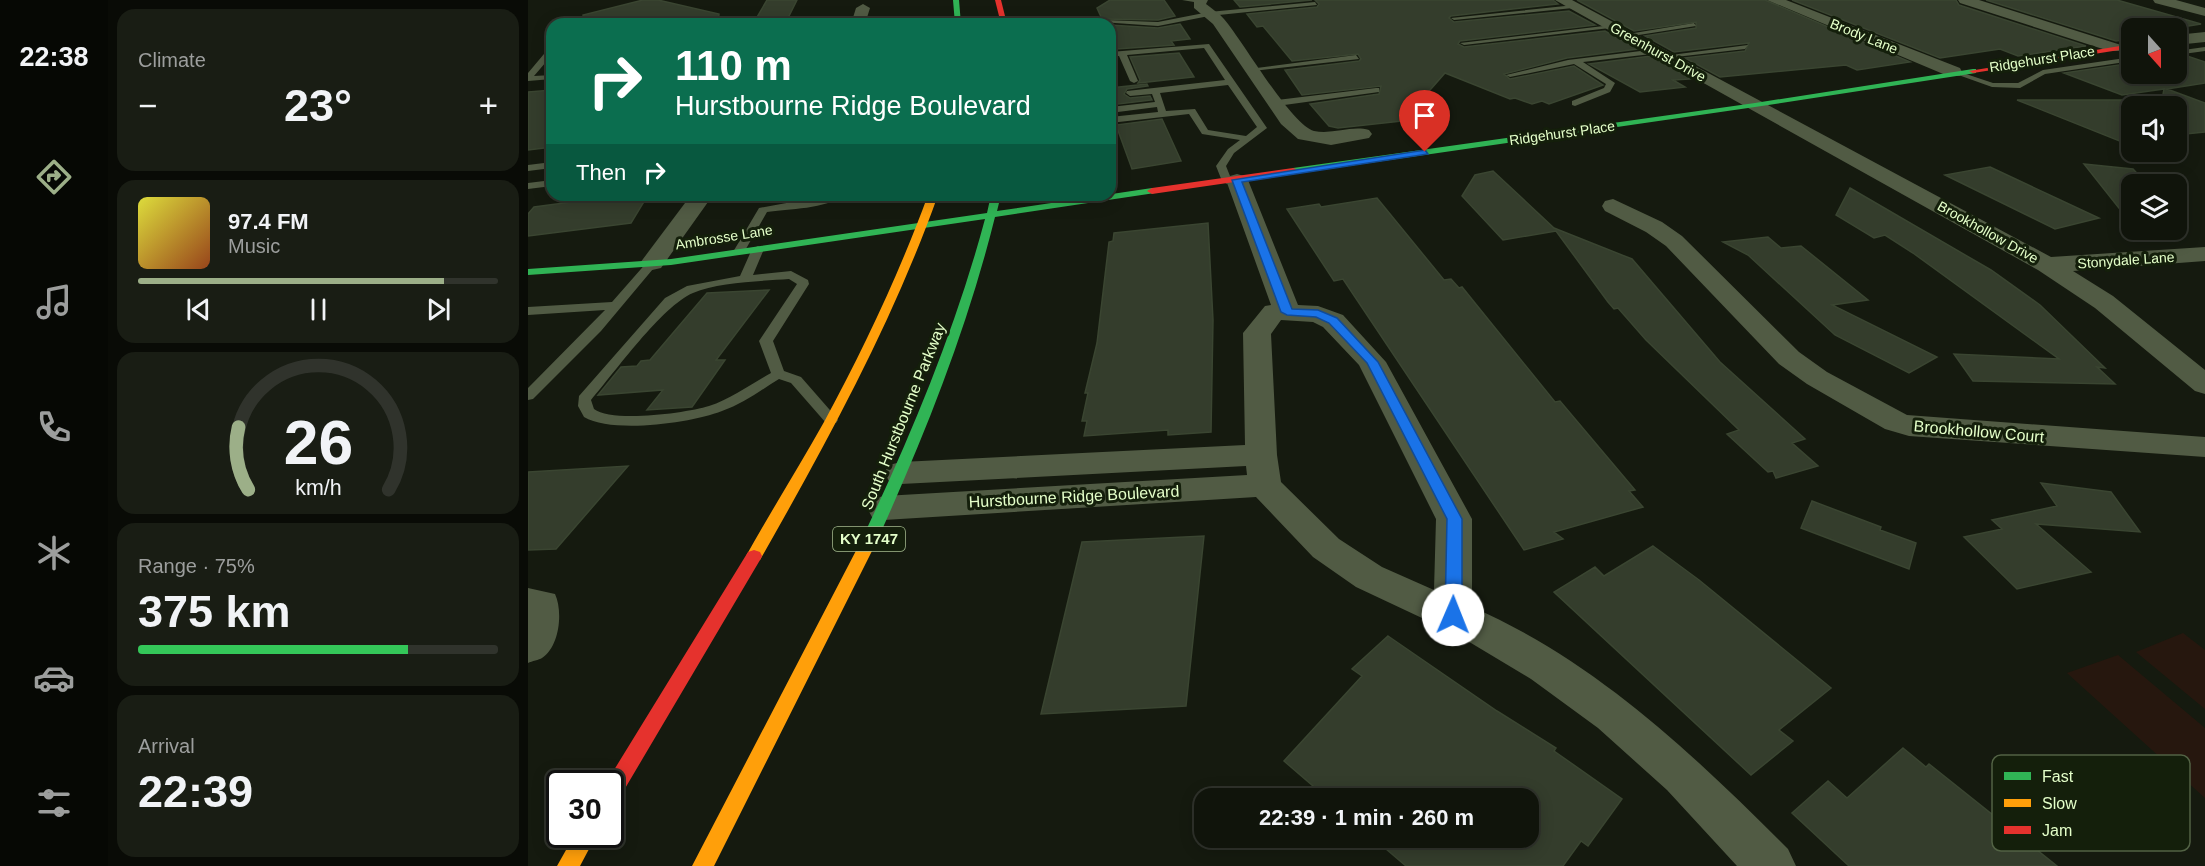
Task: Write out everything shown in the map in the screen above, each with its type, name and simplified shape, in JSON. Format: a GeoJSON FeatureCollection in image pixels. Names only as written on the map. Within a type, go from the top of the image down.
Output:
{"type":"FeatureCollection","features":[{"type":"Feature","properties":{"kind":"street"},"geometry":{"type":"LineString","coordinates":[[956,0],[958,18]]}},
{"type":"Feature","properties":{"kind":"street"},"geometry":{"type":"LineString","coordinates":[[998,0],[1002,18]]}},
{"type":"Feature","properties":{"kind":"street","name":"Brody Lane"},"geometry":{"type":"LineString","coordinates":[[1774,0],[1954,72]]}},
{"type":"Feature","properties":{"kind":"street"},"geometry":{"type":"LineString","coordinates":[[1965,0],[2115,48]]}},
{"type":"Feature","properties":{"kind":"street"},"geometry":{"type":"LineString","coordinates":[[2160,0],[2205,12]]}},
{"type":"Feature","properties":{"kind":"street","name":"Greenhurst Drive"},"geometry":{"type":"LineString","coordinates":[[1568,3],[1755,105]]}},
{"type":"Feature","properties":{"kind":"street"},"geometry":{"type":"LineString","coordinates":[[1199,4],[1218,21],[1288,120],[1305,135],[1331,139],[1362,134]]}},
{"type":"Feature","properties":{"kind":"street"},"geometry":{"type":"LineString","coordinates":[[860,18],[863,8]]}},
{"type":"Feature","properties":{"kind":"street"},"geometry":{"type":"LineString","coordinates":[[2187,39],[2205,37]]}},
{"type":"Feature","properties":{"kind":"street","name":"Ridgehurst Place"},"geometry":{"type":"LineString","coordinates":[[1116,196],[1755,105],[2121,47]]}},
{"type":"Feature","properties":{"kind":"street","name":"Brookhollow Drive"},"geometry":{"type":"LineString","coordinates":[[1755,105],[2047,266],[2104,302],[2205,385]]}},
{"type":"Feature","properties":{"kind":"street"},"geometry":{"type":"LineString","coordinates":[[1232,180],[1287,312]]}},
{"type":"Feature","properties":{"kind":"street"},"geometry":{"type":"LineString","coordinates":[[652,263],[698,201]]}},
{"type":"Feature","properties":{"kind":"street"},"geometry":{"type":"LineString","coordinates":[[624,772],[790,494],[831,420],[887,312],[931,201]]}},
{"type":"Feature","properties":{"kind":"street","name":"South Hurstbourne Parkway"},"geometry":{"type":"LineString","coordinates":[[703,866],[901,473],[961,320],[995,201]]}},
{"type":"Feature","properties":{"kind":"street","name":"Ridgehurst Place"},"geometry":{"type":"LineString","coordinates":[[992,214],[1084,201]]}},
{"type":"Feature","properties":{"kind":"street","name":"Brookhollow Court"},"geometry":{"type":"LineString","coordinates":[[1613,206],[1654,227],[1674,241],[1790,358],[1817,378],[1896,422],[1909,426],[2205,447]]}},
{"type":"Feature","properties":{"kind":"street","name":"Ambrosse Lane"},"geometry":{"type":"LineString","coordinates":[[528,272],[652,263],[992,214]]}},
{"type":"Feature","properties":{"kind":"street","name":"Stonydale Lane"},"geometry":{"type":"LineString","coordinates":[[2047,266],[2205,254]]}},
{"type":"Feature","properties":{"kind":"street"},"geometry":{"type":"LineString","coordinates":[[1453,615],[1454,519],[1372,362],[1333,321],[1318,314],[1274,312],[1257,333],[1263,470],[1326,548],[1369,577],[1453,615],[1546,667],[1613,715],[1683,775],[1771,866]]}},
{"type":"Feature","properties":{"kind":"street","name":"Hurstbourne Ridge Boulevard"},"geometry":{"type":"LineString","coordinates":[[901,473],[1263,470]]}},
{"type":"Feature","properties":{"kind":"street","name":"Hurstbourne Ridge Boulevard"},"geometry":{"type":"LineString","coordinates":[[884,508],[1263,470]]}},
{"type":"Feature","properties":{"kind":"street"},"geometry":{"type":"LineString","coordinates":[[528,603],[541,605],[536,638],[528,646]]}},
{"type":"Feature","properties":{"kind":"street"},"geometry":{"type":"LineString","coordinates":[[567,866],[578,848]]}},
{"type":"Feature","properties":{"kind":"lane"},"geometry":{"type":"LineString","coordinates":[[1454,18],[1568,3]]}},
{"type":"Feature","properties":{"kind":"lane"},"geometry":{"type":"LineString","coordinates":[[1116,22],[1158,24],[1199,4],[1315,4]]}},
{"type":"Feature","properties":{"kind":"lane"},"geometry":{"type":"LineString","coordinates":[[1626,35],[1694,25]]}},
{"type":"Feature","properties":{"kind":"lane"},"geometry":{"type":"LineString","coordinates":[[1464,43],[1610,26]]}},
{"type":"Feature","properties":{"kind":"lane"},"geometry":{"type":"LineString","coordinates":[[1116,54],[1206,46],[1262,129],[1231,151],[1221,166],[1232,180]]}},
{"type":"Feature","properties":{"kind":"lane"},"geometry":{"type":"LineString","coordinates":[[1510,75],[1575,61],[1745,47]]}},
{"type":"Feature","properties":{"kind":"lane"},"geometry":{"type":"LineString","coordinates":[[2187,51],[2205,49]]}},
{"type":"Feature","properties":{"kind":"lane"},"geometry":{"type":"LineString","coordinates":[[1122,53],[1134,81]]}},
{"type":"Feature","properties":{"kind":"lane"},"geometry":{"type":"LineString","coordinates":[[528,79],[546,57]]}},
{"type":"Feature","properties":{"kind":"lane"},"geometry":{"type":"LineString","coordinates":[[1253,69],[1356,57]]}},
{"type":"Feature","properties":{"kind":"lane"},"geometry":{"type":"LineString","coordinates":[[1575,61],[1611,83],[1607,90],[1575,103]]}},
{"type":"Feature","properties":{"kind":"lane"},"geometry":{"type":"LineString","coordinates":[[1954,72],[1992,85],[2020,86],[2043,72],[2121,61]]}},
{"type":"Feature","properties":{"kind":"lane"},"geometry":{"type":"LineString","coordinates":[[541,63],[546,63]]}},
{"type":"Feature","properties":{"kind":"lane"},"geometry":{"type":"LineString","coordinates":[[528,79],[546,78]]}},
{"type":"Feature","properties":{"kind":"lane"},"geometry":{"type":"LineString","coordinates":[[1130,93],[1231,82]]}},
{"type":"Feature","properties":{"kind":"lane"},"geometry":{"type":"LineString","coordinates":[[1276,103],[1376,90]]}},
{"type":"Feature","properties":{"kind":"lane"},"geometry":{"type":"LineString","coordinates":[[1155,91],[1162,109]]}},
{"type":"Feature","properties":{"kind":"lane"},"geometry":{"type":"LineString","coordinates":[[1116,119],[1162,109]]}},
{"type":"Feature","properties":{"kind":"lane"},"geometry":{"type":"LineString","coordinates":[[1116,110],[1192,111],[1205,132],[1249,139]]}},
{"type":"Feature","properties":{"kind":"lane"},"geometry":{"type":"LineString","coordinates":[[528,168],[546,166]]}},
{"type":"Feature","properties":{"kind":"lane"},"geometry":{"type":"LineString","coordinates":[[528,186],[546,184]]}},
{"type":"Feature","properties":{"kind":"lane"},"geometry":{"type":"LineString","coordinates":[[739,252],[763,210],[782,205],[826,201]]}},
{"type":"Feature","properties":{"kind":"lane"},"geometry":{"type":"LineString","coordinates":[[745,279],[758,249]]}},
{"type":"Feature","properties":{"kind":"lane"},"geometry":{"type":"LineString","coordinates":[[528,396],[616,305],[652,263]]}},
{"type":"Feature","properties":{"kind":"lane"},"geometry":{"type":"LineString","coordinates":[[778,374],[766,341],[803,284],[802,280],[791,275],[745,279],[690,289],[669,301],[584,399],[585,408],[590,415],[603,419],[622,420],[705,412],[728,403],[778,374],[796,380],[831,420]]}},
{"type":"Feature","properties":{"kind":"lane"},"geometry":{"type":"LineString","coordinates":[[528,311],[616,305]]}},
{"type":"Feature","properties":{"kind":"shaded area"},"geometry":{"type":"Polygon","coordinates":[[[2183,633],[2205,650],[2205,709],[2136,652],[2183,633]]]}},
{"type":"Feature","properties":{"kind":"shaded area"},"geometry":{"type":"Polygon","coordinates":[[[2118,655],[2205,728],[2205,798],[2190,784],[2190,755],[2158,755],[2067,673],[2118,655]]]}},
{"type":"Feature","properties":{"kind":"building"},"geometry":{"type":"Polygon","coordinates":[[[643,0],[658,0],[719,14],[719,18],[583,18],[583,15],[643,0]]]}},
{"type":"Feature","properties":{"kind":"building"},"geometry":{"type":"Polygon","coordinates":[[[767,0],[797,0],[788,18],[756,18],[767,0]]]}},
{"type":"Feature","properties":{"kind":"building"},"geometry":{"type":"Polygon","coordinates":[[[1110,0],[1164,0],[1175,16],[1158,20],[1102,18],[1097,8],[1110,0]]]}},
{"type":"Feature","properties":{"kind":"building"},"geometry":{"type":"Polygon","coordinates":[[[1234,0],[1312,0],[1240,7],[1234,0]]]}},
{"type":"Feature","properties":{"kind":"building"},"geometry":{"type":"Polygon","coordinates":[[[1315,0],[1553,0],[1558,4],[1449,18],[1454,22],[1569,11],[1595,25],[1460,41],[1458,44],[1464,47],[1605,31],[1638,49],[1567,58],[1504,74],[1510,79],[1574,66],[1603,85],[1549,104],[1542,101],[1532,104],[1515,98],[1510,99],[1445,73],[1416,106],[1430,118],[1338,128],[1329,126],[1310,104],[1379,94],[1381,86],[1302,95],[1285,70],[1359,61],[1361,59],[1358,54],[1292,61],[1263,26],[1257,27],[1247,14],[1317,7],[1319,4],[1315,0]]]}},
{"type":"Feature","properties":{"kind":"building"},"geometry":{"type":"Polygon","coordinates":[[[1577,0],[1765,0],[1910,62],[1857,70],[1846,65],[1720,77],[1685,58],[1745,51],[1749,43],[1674,52],[1645,36],[1696,28],[1696,22],[1634,31],[1577,0]]]}},
{"type":"Feature","properties":{"kind":"building"},"geometry":{"type":"Polygon","coordinates":[[[1792,0],[1956,0],[1959,5],[2086,46],[2018,56],[2000,49],[1940,58],[1792,0]]]}},
{"type":"Feature","properties":{"kind":"building"},"geometry":{"type":"Polygon","coordinates":[[[1986,0],[2117,0],[2180,18],[2121,18],[2121,40],[2116,41],[1986,0]]]}},
{"type":"Feature","properties":{"kind":"building"},"geometry":{"type":"Polygon","coordinates":[[[2187,20],[2201,24],[2187,26],[2187,20]]]}},
{"type":"Feature","properties":{"kind":"building"},"geometry":{"type":"Polygon","coordinates":[[[1180,24],[1190,39],[1171,41],[1174,45],[1116,49],[1116,25],[1158,28],[1180,24]]]}},
{"type":"Feature","properties":{"kind":"building"},"geometry":{"type":"Polygon","coordinates":[[[1179,53],[1194,77],[1138,83],[1140,80],[1130,57],[1179,53]]]}},
{"type":"Feature","properties":{"kind":"building"},"geometry":{"type":"Polygon","coordinates":[[[1651,56],[1691,79],[1673,80],[1685,87],[1640,92],[1589,64],[1651,56]]]}},
{"type":"Feature","properties":{"kind":"building"},"geometry":{"type":"Polygon","coordinates":[[[2187,56],[2205,62],[2205,83],[2167,89],[2186,96],[2163,96],[2164,89],[2122,95],[2064,73],[2121,65],[2121,84],[2187,84],[2187,56]]]}},
{"type":"Feature","properties":{"kind":"building"},"geometry":{"type":"Polygon","coordinates":[[[1147,84],[1148,86],[1127,89],[1124,94],[1130,98],[1150,96],[1152,100],[1116,104],[1116,87],[1147,84]]]}},
{"type":"Feature","properties":{"kind":"building"},"geometry":{"type":"Polygon","coordinates":[[[546,90],[546,148],[528,150],[528,92],[546,90]]]}},
{"type":"Feature","properties":{"kind":"building"},"geometry":{"type":"Polygon","coordinates":[[[2187,96],[2205,103],[2205,132],[2187,134],[2187,96]]]}},
{"type":"Feature","properties":{"kind":"building"},"geometry":{"type":"Polygon","coordinates":[[[2017,100],[2121,100],[2121,142],[2017,100]]]}},
{"type":"Feature","properties":{"kind":"building"},"geometry":{"type":"Polygon","coordinates":[[[1162,119],[1181,161],[1132,169],[1116,125],[1162,119]]]}},
{"type":"Feature","properties":{"kind":"building"},"geometry":{"type":"Polygon","coordinates":[[[2084,164],[2133,169],[2138,174],[2121,174],[2121,211],[2084,164]]]}},
{"type":"Feature","properties":{"kind":"building"},"geometry":{"type":"Polygon","coordinates":[[[1990,167],[2099,218],[2055,229],[1945,175],[1990,167]]]}},
{"type":"Feature","properties":{"kind":"building"},"geometry":{"type":"Polygon","coordinates":[[[1493,171],[1554,228],[1632,259],[1720,362],[1805,439],[1792,443],[1818,466],[1776,478],[1773,471],[1768,472],[1727,434],[1739,430],[1646,340],[1618,308],[1614,309],[1556,231],[1503,240],[1462,196],[1475,175],[1493,171]]]}},
{"type":"Feature","properties":{"kind":"building"},"geometry":{"type":"Polygon","coordinates":[[[1850,188],[1991,270],[2040,305],[2105,368],[2097,367],[2115,384],[1973,381],[1954,354],[2059,359],[1913,253],[1885,235],[1874,238],[1836,215],[1850,188]]]}},
{"type":"Feature","properties":{"kind":"building"},"geometry":{"type":"Polygon","coordinates":[[[1377,198],[1444,280],[1451,279],[1459,288],[1462,287],[1555,402],[1560,401],[1635,490],[1629,491],[1643,507],[1554,532],[1563,539],[1524,550],[1343,279],[1334,281],[1287,209],[1319,204],[1321,207],[1377,198]]]}},
{"type":"Feature","properties":{"kind":"building"},"geometry":{"type":"Polygon","coordinates":[[[579,201],[644,201],[631,223],[528,236],[528,214],[534,207],[579,201]]]}},
{"type":"Feature","properties":{"kind":"building"},"geometry":{"type":"Polygon","coordinates":[[[1208,223],[1213,320],[1211,432],[1168,435],[1168,430],[1084,436],[1087,421],[1082,421],[1088,393],[1085,393],[1097,343],[1109,242],[1113,241],[1114,233],[1208,223]]]}},
{"type":"Feature","properties":{"kind":"building"},"geometry":{"type":"Polygon","coordinates":[[[1768,237],[1781,248],[1801,246],[1868,300],[1832,305],[1937,357],[1909,373],[1835,335],[1748,255],[1723,242],[1768,237]]]}},
{"type":"Feature","properties":{"kind":"building"},"geometry":{"type":"Polygon","coordinates":[[[769,290],[716,360],[725,360],[692,407],[647,410],[663,390],[598,395],[621,367],[637,366],[641,361],[650,360],[707,293],[769,290]]]}},
{"type":"Feature","properties":{"kind":"building"},"geometry":{"type":"Polygon","coordinates":[[[628,466],[556,549],[528,550],[528,472],[628,466]]]}},
{"type":"Feature","properties":{"kind":"building"},"geometry":{"type":"Polygon","coordinates":[[[2041,483],[2111,492],[2140,532],[2036,524],[2091,572],[2017,589],[1964,537],[2002,529],[1992,520],[2057,506],[2041,483]]]}},
{"type":"Feature","properties":{"kind":"building"},"geometry":{"type":"Polygon","coordinates":[[[1812,501],[1916,543],[1909,569],[1801,528],[1812,501]]]}},
{"type":"Feature","properties":{"kind":"building"},"geometry":{"type":"Polygon","coordinates":[[[1204,536],[1186,706],[1041,714],[1082,542],[1204,536]]]}},
{"type":"Feature","properties":{"kind":"building"},"geometry":{"type":"Polygon","coordinates":[[[1653,546],[1699,580],[1831,688],[1779,730],[1793,741],[1751,775],[1554,592],[1595,567],[1604,576],[1653,546]]]}},
{"type":"Feature","properties":{"kind":"building"},"geometry":{"type":"Polygon","coordinates":[[[1388,636],[1497,711],[1556,748],[1554,751],[1622,799],[1588,846],[1581,841],[1563,866],[1406,866],[1385,848],[1539,848],[1539,788],[1315,788],[1284,761],[1362,676],[1352,669],[1388,636]]]}},
{"type":"Feature","properties":{"kind":"building"},"geometry":{"type":"Polygon","coordinates":[[[1903,748],[1926,767],[1929,764],[1992,814],[1992,851],[2038,851],[2057,866],[1849,866],[1792,813],[1828,781],[1847,798],[1903,748]]]}},
{"type":"Feature","properties":{"kind":"traffic: fast"},"geometry":{"type":"LineString","coordinates":[[956,0],[958,18]]}},
{"type":"Feature","properties":{"kind":"traffic: fast"},"geometry":{"type":"LineString","coordinates":[[1293,171],[1755,105],[1973,71]]}},
{"type":"Feature","properties":{"kind":"traffic: fast"},"geometry":{"type":"LineString","coordinates":[[1116,196],[1152,191]]}},
{"type":"Feature","properties":{"kind":"traffic: fast"},"geometry":{"type":"LineString","coordinates":[[868,543],[924,416],[957,329],[994,201]]}},
{"type":"Feature","properties":{"kind":"traffic: fast"},"geometry":{"type":"LineString","coordinates":[[528,272],[671,262],[1084,201]]}},
{"type":"Feature","properties":{"kind":"traffic: slow"},"geometry":{"type":"LineString","coordinates":[[754,556],[853,380],[896,289],[931,201]]}},
{"type":"Feature","properties":{"kind":"traffic: slow"},"geometry":{"type":"LineString","coordinates":[[703,866],[868,543]]}},
{"type":"Feature","properties":{"kind":"traffic: slow"},"geometry":{"type":"LineString","coordinates":[[568,866],[579,848]]}},
{"type":"Feature","properties":{"kind":"traffic: jam"},"geometry":{"type":"LineString","coordinates":[[998,0],[1002,18]]}},
{"type":"Feature","properties":{"kind":"traffic: jam"},"geometry":{"type":"LineString","coordinates":[[1973,71],[2121,48]]}},
{"type":"Feature","properties":{"kind":"traffic: jam"},"geometry":{"type":"LineString","coordinates":[[1152,191],[1293,171]]}},
{"type":"Feature","properties":{"kind":"traffic: jam"},"geometry":{"type":"LineString","coordinates":[[624,772],[754,556]]}},
{"type":"Feature","properties":{"kind":"route"},"geometry":{"type":"LineString","coordinates":[[1425,152],[1237,180],[1287,312],[1301,311],[1318,314],[1333,321],[1372,362],[1454,519],[1453,615]]}}]}
